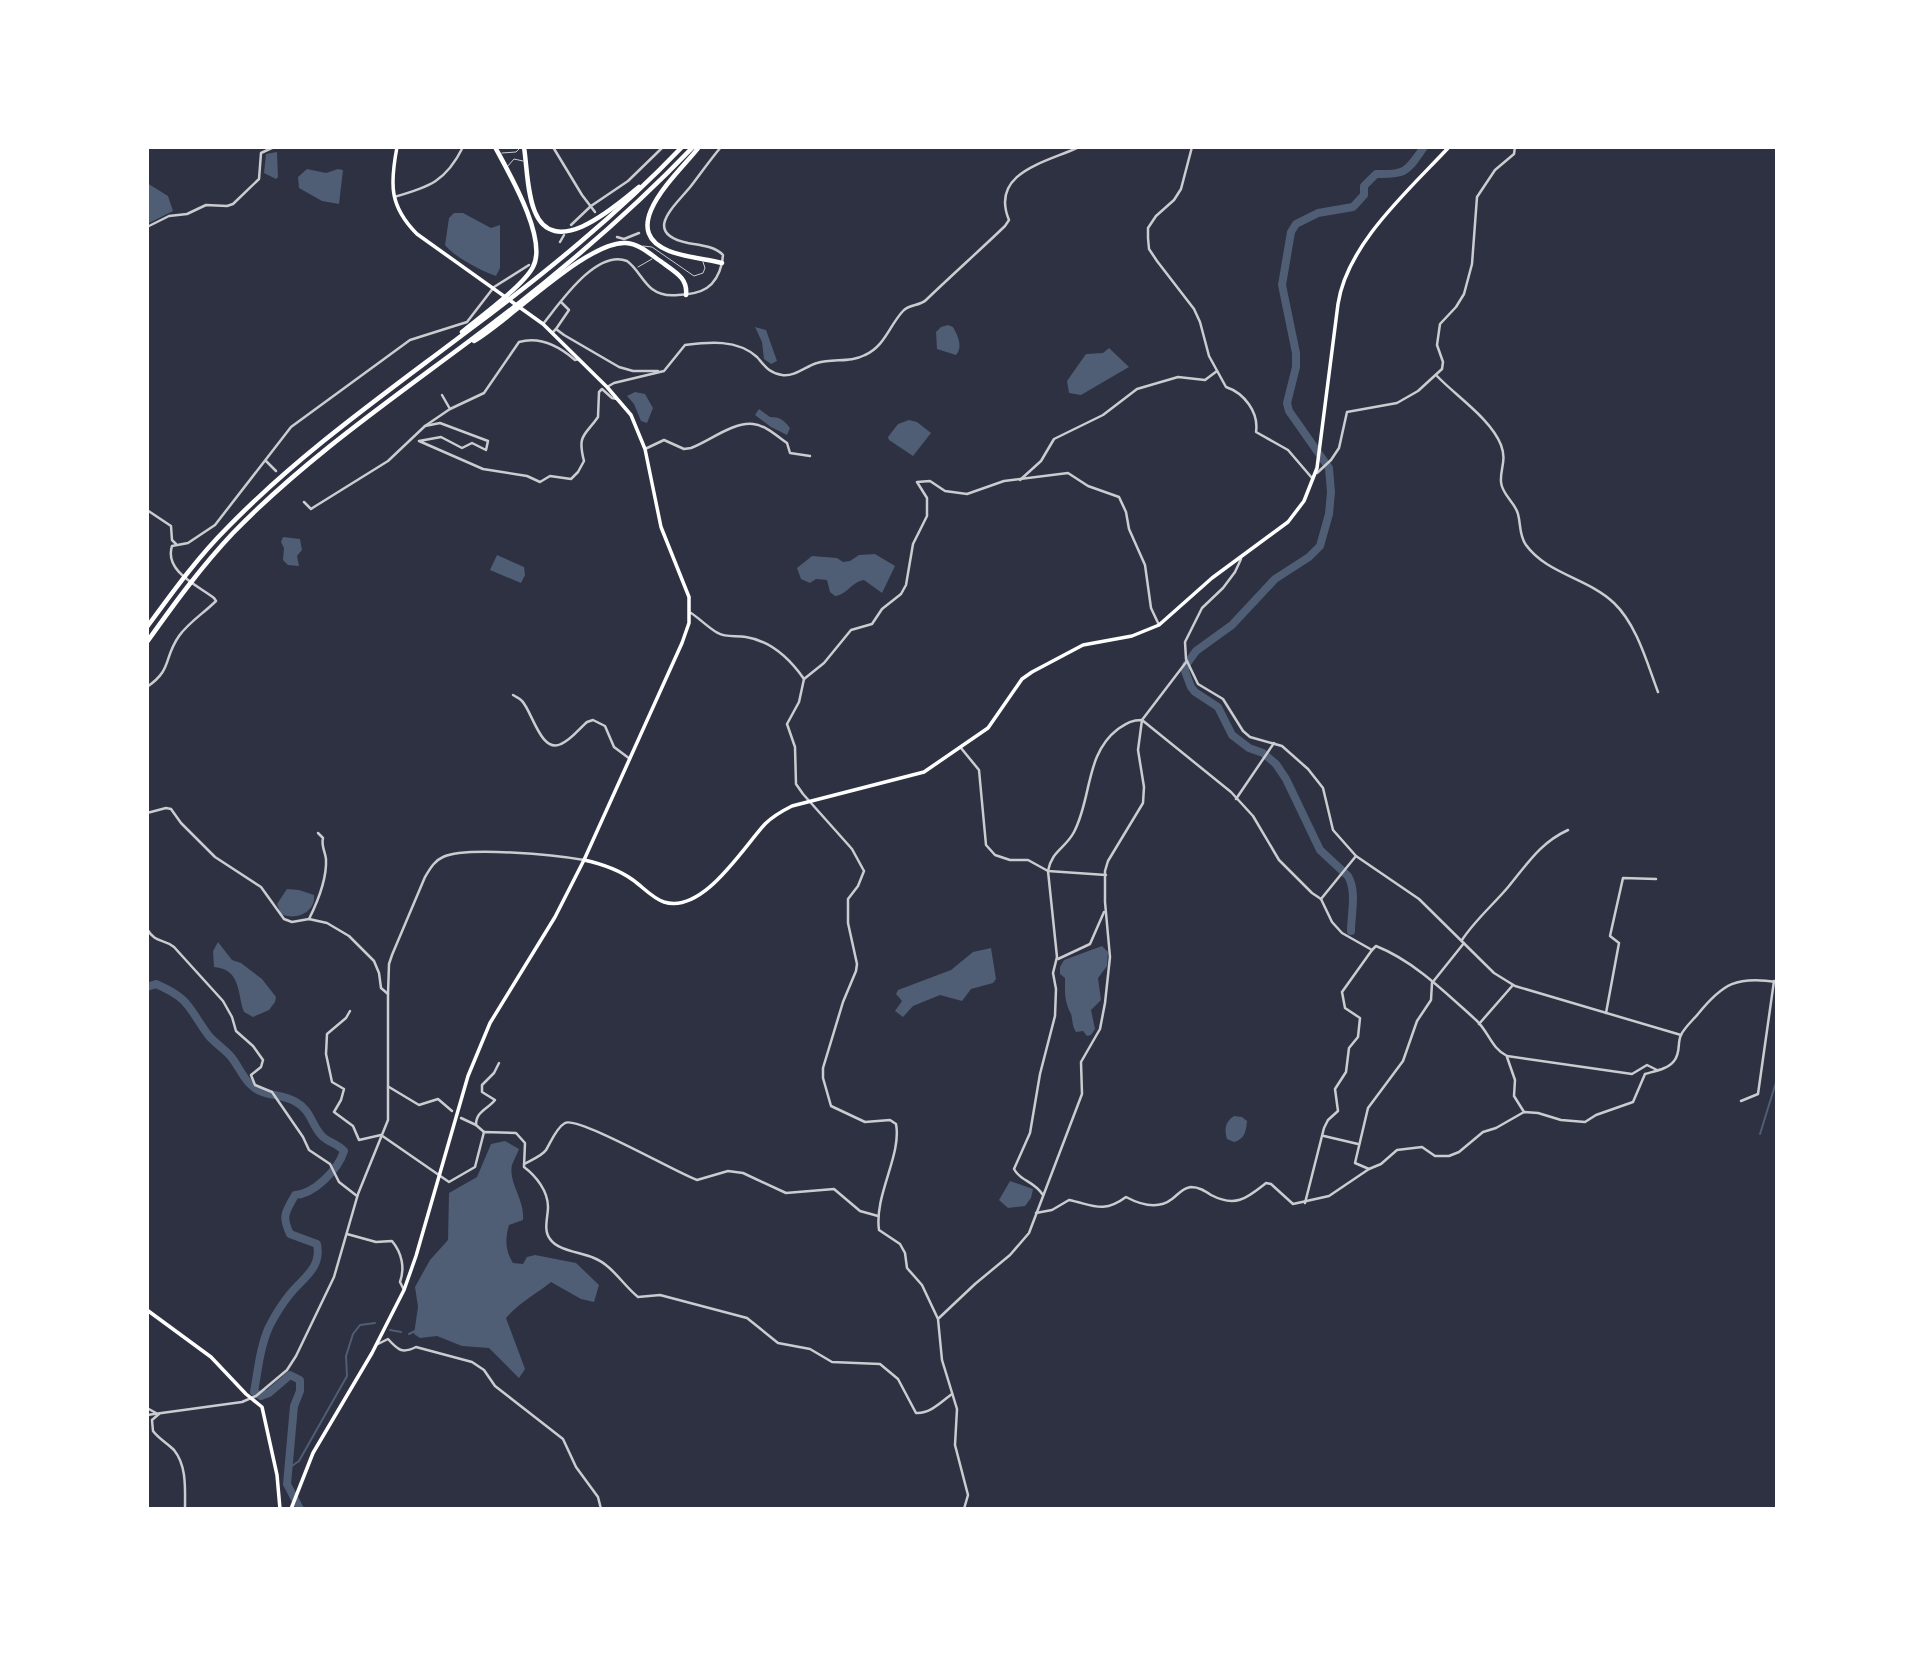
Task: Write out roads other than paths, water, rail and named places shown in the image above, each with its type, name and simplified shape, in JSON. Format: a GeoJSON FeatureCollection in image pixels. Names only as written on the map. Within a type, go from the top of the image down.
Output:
{"type":"FeatureCollection","features":[{"type":"Feature","properties":{"kind":"highway"},"geometry":{"type":"LineString","coordinates":[[523,147],[532,203],[538,217],[551,229],[570,231],[583,227],[609,211],[681,147]]}},
{"type":"Feature","properties":{"kind":"highway"},"geometry":{"type":"LineString","coordinates":[[147,627],[204,553],[260,496],[344,425],[574,249],[636,193],[681,147]]}},
{"type":"Feature","properties":{"kind":"highway"},"geometry":{"type":"LineString","coordinates":[[147,642],[211,558],[265,502],[350,430],[460,348],[607,230],[693,147]]}},
{"type":"Feature","properties":{"kind":"highway"},"geometry":{"type":"LineString","coordinates":[[699,147],[654,200],[647,221],[652,237],[659,245],[670,251],[722,262]]}},
{"type":"Feature","properties":{"kind":"highway"},"geometry":{"type":"LineString","coordinates":[[429,360],[526,278],[535,265],[538,250],[536,239],[496,149]]}},
{"type":"Feature","properties":{"kind":"highway"},"geometry":{"type":"LineString","coordinates":[[460,348],[492,329],[583,260],[604,248],[621,243],[640,247],[683,278],[687,286],[686,295]]}},
{"type":"Feature","properties":{"kind":"main road"},"geometry":{"type":"LineString","coordinates":[[292,1507],[324,1432],[377,1345],[404,1290],[468,1076],[490,1023],[544,936],[584,860],[686,633],[691,613],[686,586],[662,527],[645,449],[631,415],[554,331],[417,234],[398,212],[394,197],[392,183],[397,147]]}},
{"type":"Feature","properties":{"kind":"main road"},"geometry":{"type":"LineString","coordinates":[[584,860],[616,870],[663,901],[684,903],[697,897],[774,816],[792,806],[924,772],[988,728],[1022,679],[1047,662],[1083,645],[1132,636],[1158,625],[1207,583],[1288,522],[1304,501],[1316,474],[1338,304],[1344,277],[1361,246],[1449,147]]}},
{"type":"Feature","properties":{"kind":"main road"},"geometry":{"type":"LineString","coordinates":[[147,1310],[211,1357],[246,1394],[254,1396],[262,1407],[280,1509]]}},
{"type":"Feature","properties":{"kind":"street"},"geometry":{"type":"LineString","coordinates":[[147,227],[169,216],[187,215],[206,205],[233,204],[259,179],[263,150],[274,147]]}},
{"type":"Feature","properties":{"kind":"street"},"geometry":{"type":"LineString","coordinates":[[394,197],[426,188],[440,180],[453,166],[463,147]]}},
{"type":"Feature","properties":{"kind":"street"},"geometry":{"type":"LineString","coordinates":[[553,147],[595,212]]}},
{"type":"Feature","properties":{"kind":"street"},"geometry":{"type":"LineString","coordinates":[[571,225],[591,206],[628,181],[663,147]]}},
{"type":"Feature","properties":{"kind":"street"},"geometry":{"type":"LineString","coordinates":[[543,324],[585,276],[606,261],[622,259],[636,269],[654,291],[666,295],[700,293],[710,287],[718,277],[723,255],[717,249],[672,238],[665,229],[664,220],[721,147]]}},
{"type":"Feature","properties":{"kind":"street"},"geometry":{"type":"LineString","coordinates":[[607,387],[664,371],[685,345],[723,342],[747,350],[771,372],[784,375],[823,361],[866,355],[885,339],[902,311],[924,302],[1005,226],[1009,220],[1004,202],[1008,189],[1018,175],[1040,162],[1079,147]]}},
{"type":"Feature","properties":{"kind":"street"},"geometry":{"type":"LineString","coordinates":[[1192,147],[1181,189],[1148,228],[1149,249],[1194,309],[1209,356],[1226,387],[1244,397],[1258,422],[1256,432],[1288,450],[1314,481]]}},
{"type":"Feature","properties":{"kind":"street"},"geometry":{"type":"LineString","coordinates":[[1316,474],[1339,448],[1347,412],[1397,403],[1437,376],[1443,366],[1437,345],[1440,324],[1461,300],[1472,264],[1478,195],[1500,164],[1514,154],[1516,147]]}},
{"type":"Feature","properties":{"kind":"street"},"geometry":{"type":"LineString","coordinates":[[618,237],[624,239],[639,233]]}},
{"type":"Feature","properties":{"kind":"street"},"geometry":{"type":"LineString","coordinates":[[560,242],[564,235]]}},
{"type":"Feature","properties":{"kind":"street"},"geometry":{"type":"LineString","coordinates":[[147,687],[167,668],[170,649],[181,633],[216,601],[174,569],[169,556],[172,546],[188,543],[215,525],[291,427],[410,340],[467,322],[494,287],[529,265]]}},
{"type":"Feature","properties":{"kind":"street"},"geometry":{"type":"LineString","coordinates":[[561,302],[569,310],[554,331],[620,367],[633,371],[664,371]]}},
{"type":"Feature","properties":{"kind":"street"},"geometry":{"type":"LineString","coordinates":[[304,502],[310,509],[314,507],[388,461],[425,426],[484,393],[519,342],[524,340],[553,343],[575,360],[579,359]]}},
{"type":"Feature","properties":{"kind":"street"},"geometry":{"type":"LineString","coordinates":[[402,346],[408,352]]}},
{"type":"Feature","properties":{"kind":"street"},"geometry":{"type":"LineString","coordinates":[[1020,480],[1041,461],[1054,439],[1102,415],[1137,389],[1178,377],[1205,380],[1217,371]]}},
{"type":"Feature","properties":{"kind":"street"},"geometry":{"type":"LineString","coordinates":[[1437,376],[1451,391],[1467,402],[1498,440],[1505,460],[1501,482],[1505,494],[1517,511],[1522,539],[1534,555],[1605,596],[1624,613],[1658,692]]}},
{"type":"Feature","properties":{"kind":"street"},"geometry":{"type":"LineString","coordinates":[[425,426],[440,423],[488,441],[486,450],[472,443],[462,447],[441,437],[419,441],[483,469],[527,476],[540,482],[550,476],[571,479],[584,461],[581,449],[584,431],[598,417],[599,392],[601,389],[617,399]]}},
{"type":"Feature","properties":{"kind":"street"},"geometry":{"type":"LineString","coordinates":[[442,395],[450,410]]}},
{"type":"Feature","properties":{"kind":"street"},"geometry":{"type":"LineString","coordinates":[[645,449],[664,440],[684,449],[735,427],[752,424],[763,427],[787,443],[790,453],[810,456]]}},
{"type":"Feature","properties":{"kind":"street"},"geometry":{"type":"LineString","coordinates":[[265,460],[276,471]]}},
{"type":"Feature","properties":{"kind":"street"},"geometry":{"type":"LineString","coordinates":[[964,1509],[968,1495],[955,1446],[957,1409],[939,1345],[938,1319],[922,1285],[907,1268],[905,1253],[900,1244],[880,1230],[878,1216],[895,1145],[896,1124],[890,1120],[865,1122],[831,1106],[823,1078],[823,1068],[843,1002],[856,971],[857,964],[848,923],[848,899],[864,872],[852,849],[796,783],[795,747],[788,724],[799,702],[804,679],[824,663],[851,630],[872,624],[882,609],[901,594],[906,585],[913,544],[927,516],[927,498],[917,482],[930,481],[945,491],[967,494],[1004,481],[1068,473],[1088,486],[1119,497],[1145,565],[1151,608],[1158,625]]}},
{"type":"Feature","properties":{"kind":"street"},"geometry":{"type":"LineString","coordinates":[[147,510],[171,526],[172,540],[176,544]]}},
{"type":"Feature","properties":{"kind":"street"},"geometry":{"type":"LineString","coordinates":[[1242,556],[1235,572],[1223,588],[1202,608],[1185,642],[1187,661],[1198,684],[1223,699],[1243,731],[1251,737],[1290,751],[1318,780],[1326,795],[1333,830],[1356,856],[1419,899],[1494,973],[1513,985],[1681,1035]]}},
{"type":"Feature","properties":{"kind":"street"},"geometry":{"type":"LineString","coordinates":[[691,613],[717,633],[748,637],[769,645],[786,657],[804,679]]}},
{"type":"Feature","properties":{"kind":"street"},"geometry":{"type":"LineString","coordinates":[[938,1319],[966,1291],[1020,1246],[1029,1233],[1082,1094],[1081,1062],[1102,1023],[1110,957],[1105,875],[1108,861],[1143,803],[1144,787],[1138,750],[1142,720],[1187,661]]}},
{"type":"Feature","properties":{"kind":"street"},"geometry":{"type":"LineString","coordinates":[[513,695],[522,700],[538,731],[552,745],[562,744],[593,720],[605,726],[614,747],[629,759]]}},
{"type":"Feature","properties":{"kind":"street"},"geometry":{"type":"LineString","coordinates":[[1043,1195],[1037,1186],[1021,1178],[1014,1169],[1030,1133],[1040,1074],[1055,1016],[1056,989],[1053,973],[1056,959],[1048,872],[1050,859],[1074,833],[1083,810],[1096,755],[1108,737],[1130,720],[1142,720],[1231,792],[1254,816],[1279,860],[1321,899],[1332,922],[1342,933],[1372,950]]}},
{"type":"Feature","properties":{"kind":"street"},"geometry":{"type":"LineString","coordinates":[[1236,799],[1273,743]]}},
{"type":"Feature","properties":{"kind":"street"},"geometry":{"type":"LineString","coordinates":[[961,747],[979,770],[986,845],[995,855],[1010,860],[1027,860],[1048,872],[1105,875]]}},
{"type":"Feature","properties":{"kind":"street"},"geometry":{"type":"LineString","coordinates":[[147,813],[172,809],[181,823],[215,857],[261,887],[284,919],[292,922],[309,919],[334,925],[371,957],[378,967],[381,988],[388,994]]}},
{"type":"Feature","properties":{"kind":"street"},"geometry":{"type":"LineString","coordinates":[[1368,1169],[1355,1163],[1368,1108],[1403,1061],[1417,1021],[1431,1000],[1432,983],[1538,850],[1553,837],[1568,830]]}},
{"type":"Feature","properties":{"kind":"street"},"geometry":{"type":"LineString","coordinates":[[309,919],[321,890],[326,867],[321,844],[323,838],[318,833]]}},
{"type":"Feature","properties":{"kind":"street"},"geometry":{"type":"LineString","coordinates":[[147,1415],[242,1402],[287,1370],[296,1356],[334,1277],[358,1197],[388,1120],[389,964],[425,877],[437,861],[456,854],[517,853],[584,860]]}},
{"type":"Feature","properties":{"kind":"street"},"geometry":{"type":"LineString","coordinates":[[1321,899],[1356,856]]}},
{"type":"Feature","properties":{"kind":"street"},"geometry":{"type":"LineString","coordinates":[[1605,1014],[1619,943],[1610,936],[1623,878],[1656,879]]}},
{"type":"Feature","properties":{"kind":"street"},"geometry":{"type":"LineString","coordinates":[[1056,959],[1090,944],[1105,909]]}},
{"type":"Feature","properties":{"kind":"street"},"geometry":{"type":"LineString","coordinates":[[147,929],[154,939],[174,947],[223,1001],[236,1031],[253,1046],[263,1060],[261,1067],[251,1074],[252,1081],[259,1088],[273,1094],[309,1150],[328,1162],[339,1182],[358,1197]]}},
{"type":"Feature","properties":{"kind":"street"},"geometry":{"type":"LineString","coordinates":[[1305,1203],[1328,1120],[1339,1111],[1335,1089],[1346,1072],[1349,1048],[1358,1037],[1360,1028],[1360,1018],[1345,1008],[1342,992],[1376,946],[1412,966],[1479,1024],[1496,1049],[1507,1056],[1632,1074],[1647,1065],[1657,1070]]}},
{"type":"Feature","properties":{"kind":"street"},"geometry":{"type":"LineString","coordinates":[[1036,1213],[1052,1210],[1069,1200],[1092,1207],[1103,1207],[1115,1205],[1126,1197],[1159,1206],[1188,1188],[1196,1187],[1222,1200],[1242,1200],[1266,1183],[1271,1184],[1293,1204],[1305,1203],[1329,1196],[1368,1169],[1381,1164],[1397,1150],[1422,1147],[1440,1157],[1457,1153],[1483,1132],[1496,1128],[1524,1112],[1585,1122],[1633,1102],[1645,1074],[1668,1066],[1677,1059],[1681,1035],[1724,987],[1748,979],[1775,981],[1758,1094],[1741,1101]]}},
{"type":"Feature","properties":{"kind":"street"},"geometry":{"type":"LineString","coordinates":[[1479,1024],[1513,985]]}},
{"type":"Feature","properties":{"kind":"street"},"geometry":{"type":"LineString","coordinates":[[350,1011],[346,1018],[327,1034],[326,1054],[331,1081],[344,1091],[334,1112],[353,1126],[359,1140],[379,1135],[449,1182],[475,1167],[484,1132]]}},
{"type":"Feature","properties":{"kind":"street"},"geometry":{"type":"LineString","coordinates":[[1507,1056],[1516,1080],[1514,1096],[1524,1112]]}},
{"type":"Feature","properties":{"kind":"street"},"geometry":{"type":"LineString","coordinates":[[476,1125],[481,1111],[495,1100],[484,1094],[482,1085],[494,1073],[499,1063]]}},
{"type":"Feature","properties":{"kind":"street"},"geometry":{"type":"LineString","coordinates":[[389,1087],[419,1105],[438,1099],[452,1111]]}},
{"type":"Feature","properties":{"kind":"street"},"geometry":{"type":"LineString","coordinates":[[461,1118],[484,1132],[516,1133],[522,1137],[526,1146],[524,1167],[536,1175],[546,1197],[546,1231],[550,1241],[557,1246],[596,1258],[608,1266],[638,1297],[660,1296],[747,1318],[778,1343],[810,1349],[832,1362],[880,1364],[898,1379],[916,1413],[931,1410],[952,1394]]}},
{"type":"Feature","properties":{"kind":"street"},"geometry":{"type":"LineString","coordinates":[[524,1164],[545,1152],[562,1125],[571,1122],[598,1131],[697,1180],[729,1171],[743,1173],[786,1193],[834,1189],[860,1211],[878,1216]]}},
{"type":"Feature","properties":{"kind":"street"},"geometry":{"type":"LineString","coordinates":[[1323,1136],[1359,1144]]}},
{"type":"Feature","properties":{"kind":"street"},"geometry":{"type":"LineString","coordinates":[[347,1234],[376,1242],[392,1241],[400,1252],[404,1272],[400,1282],[404,1290]]}},
{"type":"Feature","properties":{"kind":"street"},"geometry":{"type":"LineString","coordinates":[[377,1345],[388,1339],[400,1351],[407,1352],[416,1347],[472,1362],[484,1370],[495,1386],[563,1440],[576,1467],[598,1497],[601,1509]]}},
{"type":"Feature","properties":{"kind":"street"},"geometry":{"type":"LineString","coordinates":[[147,1408],[159,1413]]}},
{"type":"Feature","properties":{"kind":"street"},"geometry":{"type":"LineString","coordinates":[[159,1413],[152,1420],[153,1431],[173,1449],[180,1462],[184,1474],[185,1509]]}},
{"type":"Feature","properties":{"kind":"lane"},"geometry":{"type":"LineString","coordinates":[[496,149],[511,154],[523,147]]}},
{"type":"Feature","properties":{"kind":"lane"},"geometry":{"type":"LineString","coordinates":[[506,169],[514,159],[522,160],[527,165]]}},
{"type":"Feature","properties":{"kind":"lane"},"geometry":{"type":"LineString","coordinates":[[640,247],[652,247],[690,274],[698,276],[705,268],[699,257]]}},
{"type":"Feature","properties":{"kind":"lane"},"geometry":{"type":"LineString","coordinates":[[636,269],[658,259]]}},
{"type":"Feature","properties":{"kind":"water"},"geometry":{"type":"Polygon","coordinates":[[[277,152],[276,179],[264,173],[266,154],[277,152]]]}},
{"type":"Feature","properties":{"kind":"water"},"geometry":{"type":"Polygon","coordinates":[[[307,169],[326,173],[343,170],[339,204],[322,201],[299,188],[298,177],[307,169]]]}},
{"type":"Feature","properties":{"kind":"water"},"geometry":{"type":"Polygon","coordinates":[[[147,183],[168,196],[173,211],[147,224],[147,183]]]}},
{"type":"Feature","properties":{"kind":"water"},"geometry":{"type":"Polygon","coordinates":[[[454,213],[463,213],[491,228],[500,225],[500,268],[496,276],[469,263],[445,245],[449,218],[454,213]]]}},
{"type":"Feature","properties":{"kind":"water"},"geometry":{"type":"Polygon","coordinates":[[[948,325],[953,327],[959,341],[956,355],[937,349],[936,332],[948,325]]]}},
{"type":"Feature","properties":{"kind":"water"},"geometry":{"type":"Polygon","coordinates":[[[755,327],[766,330],[777,361],[771,364],[764,359],[762,342],[755,327]]]}},
{"type":"Feature","properties":{"kind":"water"},"geometry":{"type":"Polygon","coordinates":[[[1109,348],[1129,367],[1081,395],[1069,393],[1067,381],[1086,354],[1103,353],[1109,348]]]}},
{"type":"Feature","properties":{"kind":"water"},"geometry":{"type":"Polygon","coordinates":[[[635,392],[645,394],[653,408],[647,423],[641,421],[634,404],[627,396],[635,392]]]}},
{"type":"Feature","properties":{"kind":"water"},"geometry":{"type":"Polygon","coordinates":[[[759,409],[786,423],[790,428],[787,435],[755,415],[759,409]]]}},
{"type":"Feature","properties":{"kind":"water"},"geometry":{"type":"Polygon","coordinates":[[[909,420],[917,422],[931,433],[913,456],[888,437],[898,424],[909,420]]]}},
{"type":"Feature","properties":{"kind":"water"},"geometry":{"type":"Polygon","coordinates":[[[283,537],[300,539],[302,550],[297,556],[299,566],[288,565],[283,560],[283,537]]]}},
{"type":"Feature","properties":{"kind":"water"},"geometry":{"type":"Polygon","coordinates":[[[875,554],[895,566],[882,593],[864,580],[835,596],[830,592],[827,580],[816,579],[810,583],[801,579],[797,568],[812,556],[837,558],[843,562],[859,555],[875,554]]]}},
{"type":"Feature","properties":{"kind":"water"},"geometry":{"type":"Polygon","coordinates":[[[497,555],[524,567],[525,575],[521,583],[490,570],[497,555]]]}},
{"type":"Feature","properties":{"kind":"water"},"geometry":{"type":"Polygon","coordinates":[[[287,889],[314,895],[312,906],[304,914],[281,914],[277,904],[287,889]]]}},
{"type":"Feature","properties":{"kind":"water"},"geometry":{"type":"Polygon","coordinates":[[[218,942],[232,960],[241,963],[262,979],[276,997],[269,1010],[253,1017],[244,1012],[234,977],[223,969],[214,967],[213,951],[218,942]]]}},
{"type":"Feature","properties":{"kind":"water"},"geometry":{"type":"Polygon","coordinates":[[[1102,946],[1108,952],[1107,966],[1098,978],[1101,1000],[1091,1010],[1095,1029],[1087,1036],[1083,1031],[1076,1032],[1074,1028],[1066,1001],[1065,978],[1060,974],[1060,967],[1064,960],[1102,946]]]}},
{"type":"Feature","properties":{"kind":"water"},"geometry":{"type":"Polygon","coordinates":[[[991,948],[996,979],[993,983],[971,989],[962,1001],[940,995],[913,1006],[903,1017],[895,1011],[902,1001],[896,994],[898,990],[951,970],[973,952],[991,948]]]}},
{"type":"Feature","properties":{"kind":"water"},"geometry":{"type":"Polygon","coordinates":[[[1234,1116],[1247,1121],[1243,1137],[1234,1142],[1227,1139],[1226,1129],[1227,1123],[1234,1116]]]}},
{"type":"Feature","properties":{"kind":"water"},"geometry":{"type":"Polygon","coordinates":[[[505,1141],[519,1149],[511,1172],[522,1205],[523,1220],[509,1225],[506,1240],[508,1254],[513,1263],[523,1264],[527,1257],[535,1255],[576,1263],[599,1285],[594,1302],[581,1299],[551,1282],[506,1318],[525,1369],[519,1378],[489,1348],[462,1346],[437,1336],[420,1338],[414,1334],[418,1307],[415,1287],[430,1260],[448,1240],[449,1193],[477,1177],[491,1144],[505,1141]]]}},
{"type":"Feature","properties":{"kind":"water"},"geometry":{"type":"Polygon","coordinates":[[[1010,1181],[1033,1189],[1025,1206],[1008,1208],[999,1200],[1010,1181]]]}},
{"type":"Feature","properties":{"kind":"waterway"},"geometry":{"type":"LineString","coordinates":[[1351,931],[1353,896],[1348,876],[1320,850],[1276,764],[1232,735],[1218,707],[1195,692],[1185,671],[1196,651],[1232,625],[1275,579],[1309,557],[1320,546],[1329,514],[1329,468],[1289,411],[1287,403],[1296,367],[1296,353],[1282,285],[1291,232],[1296,224],[1318,213],[1353,207],[1364,195],[1364,186],[1376,174],[1394,174],[1405,170],[1424,147]]}},
{"type":"Feature","properties":{"kind":"waterway"},"geometry":{"type":"LineString","coordinates":[[147,987],[156,984],[183,1000],[209,1036],[230,1055],[251,1085],[261,1091],[290,1099],[301,1106],[322,1136],[344,1151],[324,1180],[310,1190],[295,1195],[287,1210],[285,1218],[290,1234],[317,1244],[317,1260],[284,1302],[269,1327],[261,1351],[254,1392],[261,1396],[269,1393],[290,1375],[300,1380],[300,1391],[294,1406],[287,1484],[300,1509]]}},
{"type":"Feature","properties":{"kind":"waterway"},"geometry":{"type":"LineString","coordinates":[[1760,1134],[1777,1079]]}},
{"type":"Feature","properties":{"kind":"waterway"},"geometry":{"type":"LineString","coordinates":[[289,1468],[299,1461],[347,1376],[346,1356],[353,1334],[360,1325],[375,1323]]}},
{"type":"Feature","properties":{"kind":"waterway"},"geometry":{"type":"LineString","coordinates":[[390,1330],[401,1332]]}},
{"type":"Feature","properties":{"kind":"waterway"},"geometry":{"type":"LineString","coordinates":[[409,1334],[415,1331]]}}]}
